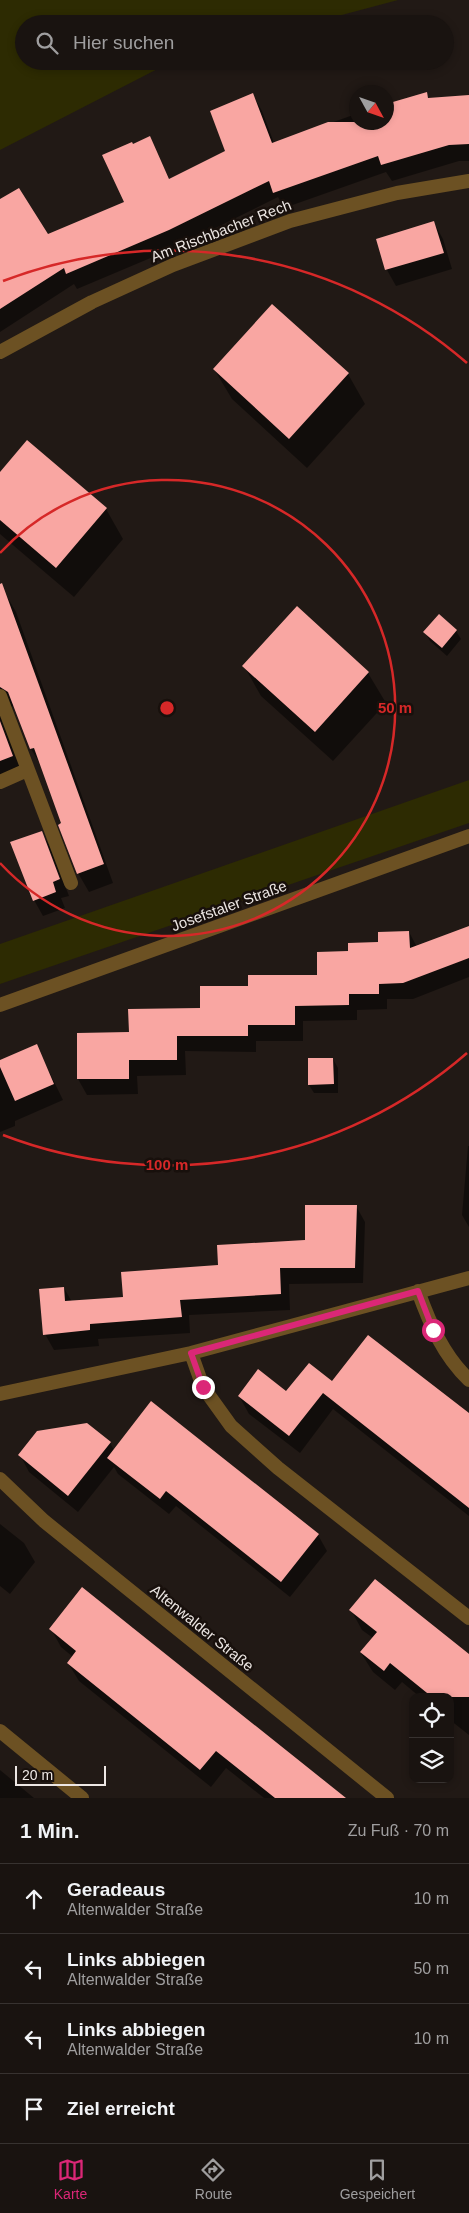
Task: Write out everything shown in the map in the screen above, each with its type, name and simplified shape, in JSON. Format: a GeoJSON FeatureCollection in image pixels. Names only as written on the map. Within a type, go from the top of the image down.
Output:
{"type":"FeatureCollection","features":[{"type":"Feature","properties":{"kind":"street","name":"Am Rischbacher Rech"},"geometry":{"type":"LineString","coordinates":[[0,352],[92,302],[128,285],[173,265],[290,221],[397,193],[469,181]]}},
{"type":"Feature","properties":{"kind":"street"},"geometry":{"type":"LineString","coordinates":[[0,696],[71,882]]}},
{"type":"Feature","properties":{"kind":"street"},"geometry":{"type":"LineString","coordinates":[[0,782],[27,770]]}},
{"type":"Feature","properties":{"kind":"street","name":"Josefstaler Straße"},"geometry":{"type":"LineString","coordinates":[[0,1006],[469,836]]}},
{"type":"Feature","properties":{"kind":"street"},"geometry":{"type":"LineString","coordinates":[[0,1394],[191,1353],[469,1278]]}},
{"type":"Feature","properties":{"kind":"street"},"geometry":{"type":"LineString","coordinates":[[418,1291],[433,1330],[455,1366],[469,1380]]}},
{"type":"Feature","properties":{"kind":"street"},"geometry":{"type":"LineString","coordinates":[[191,1353],[203,1387],[231,1426],[278,1468],[469,1618]]}},
{"type":"Feature","properties":{"kind":"street","name":"Altenwalder Straße"},"geometry":{"type":"LineString","coordinates":[[0,1479],[44,1521],[387,1798]]}},
{"type":"Feature","properties":{"kind":"street"},"geometry":{"type":"LineString","coordinates":[[0,1732],[82,1798]]}},
{"type":"Feature","properties":{"kind":"shaded area"},"geometry":{"type":"Polygon","coordinates":[[[0,0],[398,0],[342,15],[15,15],[15,70],[156,70],[0,150],[0,0]]]}},
{"type":"Feature","properties":{"kind":"shaded area"},"geometry":{"type":"Polygon","coordinates":[[[469,780],[469,823],[0,984],[0,944],[469,780]]]}},
{"type":"Feature","properties":{"kind":"building"},"geometry":{"type":"Polygon","coordinates":[[[427,92],[428,98],[469,95],[469,144],[449,145],[381,165],[378,156],[273,193],[269,181],[169,230],[66,274],[64,268],[0,309],[0,199],[19,188],[48,234],[124,202],[102,155],[150,136],[169,179],[225,151],[210,111],[253,93],[272,143],[328,122],[349,122],[349,130],[394,130],[394,102],[427,92]]]}},
{"type":"Feature","properties":{"kind":"building"},"geometry":{"type":"Polygon","coordinates":[[[434,221],[444,253],[385,270],[376,239],[434,221]]]}},
{"type":"Feature","properties":{"kind":"building"},"geometry":{"type":"Polygon","coordinates":[[[272,304],[349,373],[289,439],[213,369],[272,304]]]}},
{"type":"Feature","properties":{"kind":"building"},"geometry":{"type":"Polygon","coordinates":[[[27,440],[107,508],[56,568],[0,520],[0,472],[27,440]]]}},
{"type":"Feature","properties":{"kind":"building"},"geometry":{"type":"Polygon","coordinates":[[[2,583],[104,864],[77,874],[58,825],[61,823],[34,748],[30,749],[8,692],[0,687],[0,584],[2,583]]]}},
{"type":"Feature","properties":{"kind":"building"},"geometry":{"type":"Polygon","coordinates":[[[297,606],[369,672],[315,732],[242,666],[297,606]]]}},
{"type":"Feature","properties":{"kind":"building"},"geometry":{"type":"Polygon","coordinates":[[[439,614],[457,630],[442,648],[423,632],[439,614]]]}},
{"type":"Feature","properties":{"kind":"building"},"geometry":{"type":"Polygon","coordinates":[[[0,721],[13,756],[0,761],[0,721]]]}},
{"type":"Feature","properties":{"kind":"building"},"geometry":{"type":"Polygon","coordinates":[[[42,831],[60,879],[53,882],[56,892],[33,901],[10,842],[42,831]]]}},
{"type":"Feature","properties":{"kind":"building"},"geometry":{"type":"Polygon","coordinates":[[[469,926],[469,958],[403,983],[379,984],[379,994],[349,994],[349,1005],[295,1006],[295,1025],[248,1025],[248,1036],[177,1036],[177,1060],[129,1060],[129,1079],[77,1079],[77,1033],[129,1032],[128,1009],[200,1008],[200,986],[248,986],[248,975],[317,975],[317,952],[348,951],[348,943],[378,942],[378,932],[409,931],[410,948],[469,926]]]}},
{"type":"Feature","properties":{"kind":"building"},"geometry":{"type":"Polygon","coordinates":[[[37,1044],[54,1084],[15,1101],[0,1067],[0,1060],[37,1044]]]}},
{"type":"Feature","properties":{"kind":"building"},"geometry":{"type":"Polygon","coordinates":[[[308,1058],[333,1058],[334,1084],[308,1085],[308,1058]]]}},
{"type":"Feature","properties":{"kind":"building"},"geometry":{"type":"Polygon","coordinates":[[[305,1205],[357,1205],[355,1268],[280,1268],[281,1294],[180,1300],[182,1317],[90,1324],[90,1330],[43,1335],[39,1289],[64,1287],[65,1301],[123,1297],[121,1272],[218,1265],[217,1245],[305,1240],[305,1205]]]}},
{"type":"Feature","properties":{"kind":"building"},"geometry":{"type":"Polygon","coordinates":[[[368,1335],[469,1413],[469,1508],[323,1393],[289,1436],[238,1396],[258,1369],[286,1391],[309,1363],[332,1381],[368,1335]]]}},
{"type":"Feature","properties":{"kind":"building"},"geometry":{"type":"Polygon","coordinates":[[[151,1401],[319,1534],[281,1582],[166,1491],[160,1499],[107,1458],[151,1401]]]}},
{"type":"Feature","properties":{"kind":"building"},"geometry":{"type":"Polygon","coordinates":[[[87,1423],[111,1442],[68,1496],[18,1455],[37,1431],[87,1423]]]}},
{"type":"Feature","properties":{"kind":"building"},"geometry":{"type":"Polygon","coordinates":[[[375,1579],[469,1654],[469,1697],[454,1697],[454,1693],[427,1693],[390,1663],[384,1671],[360,1652],[377,1632],[349,1610],[375,1579]]]}},
{"type":"Feature","properties":{"kind":"building"},"geometry":{"type":"Polygon","coordinates":[[[82,1587],[346,1798],[275,1798],[216,1751],[200,1770],[67,1663],[76,1651],[49,1629],[82,1587]]]}},
{"type":"Feature","properties":{"kind":"route"},"geometry":{"type":"LineString","coordinates":[[203,1387],[191,1353],[418,1291],[433,1330]]}}]}
